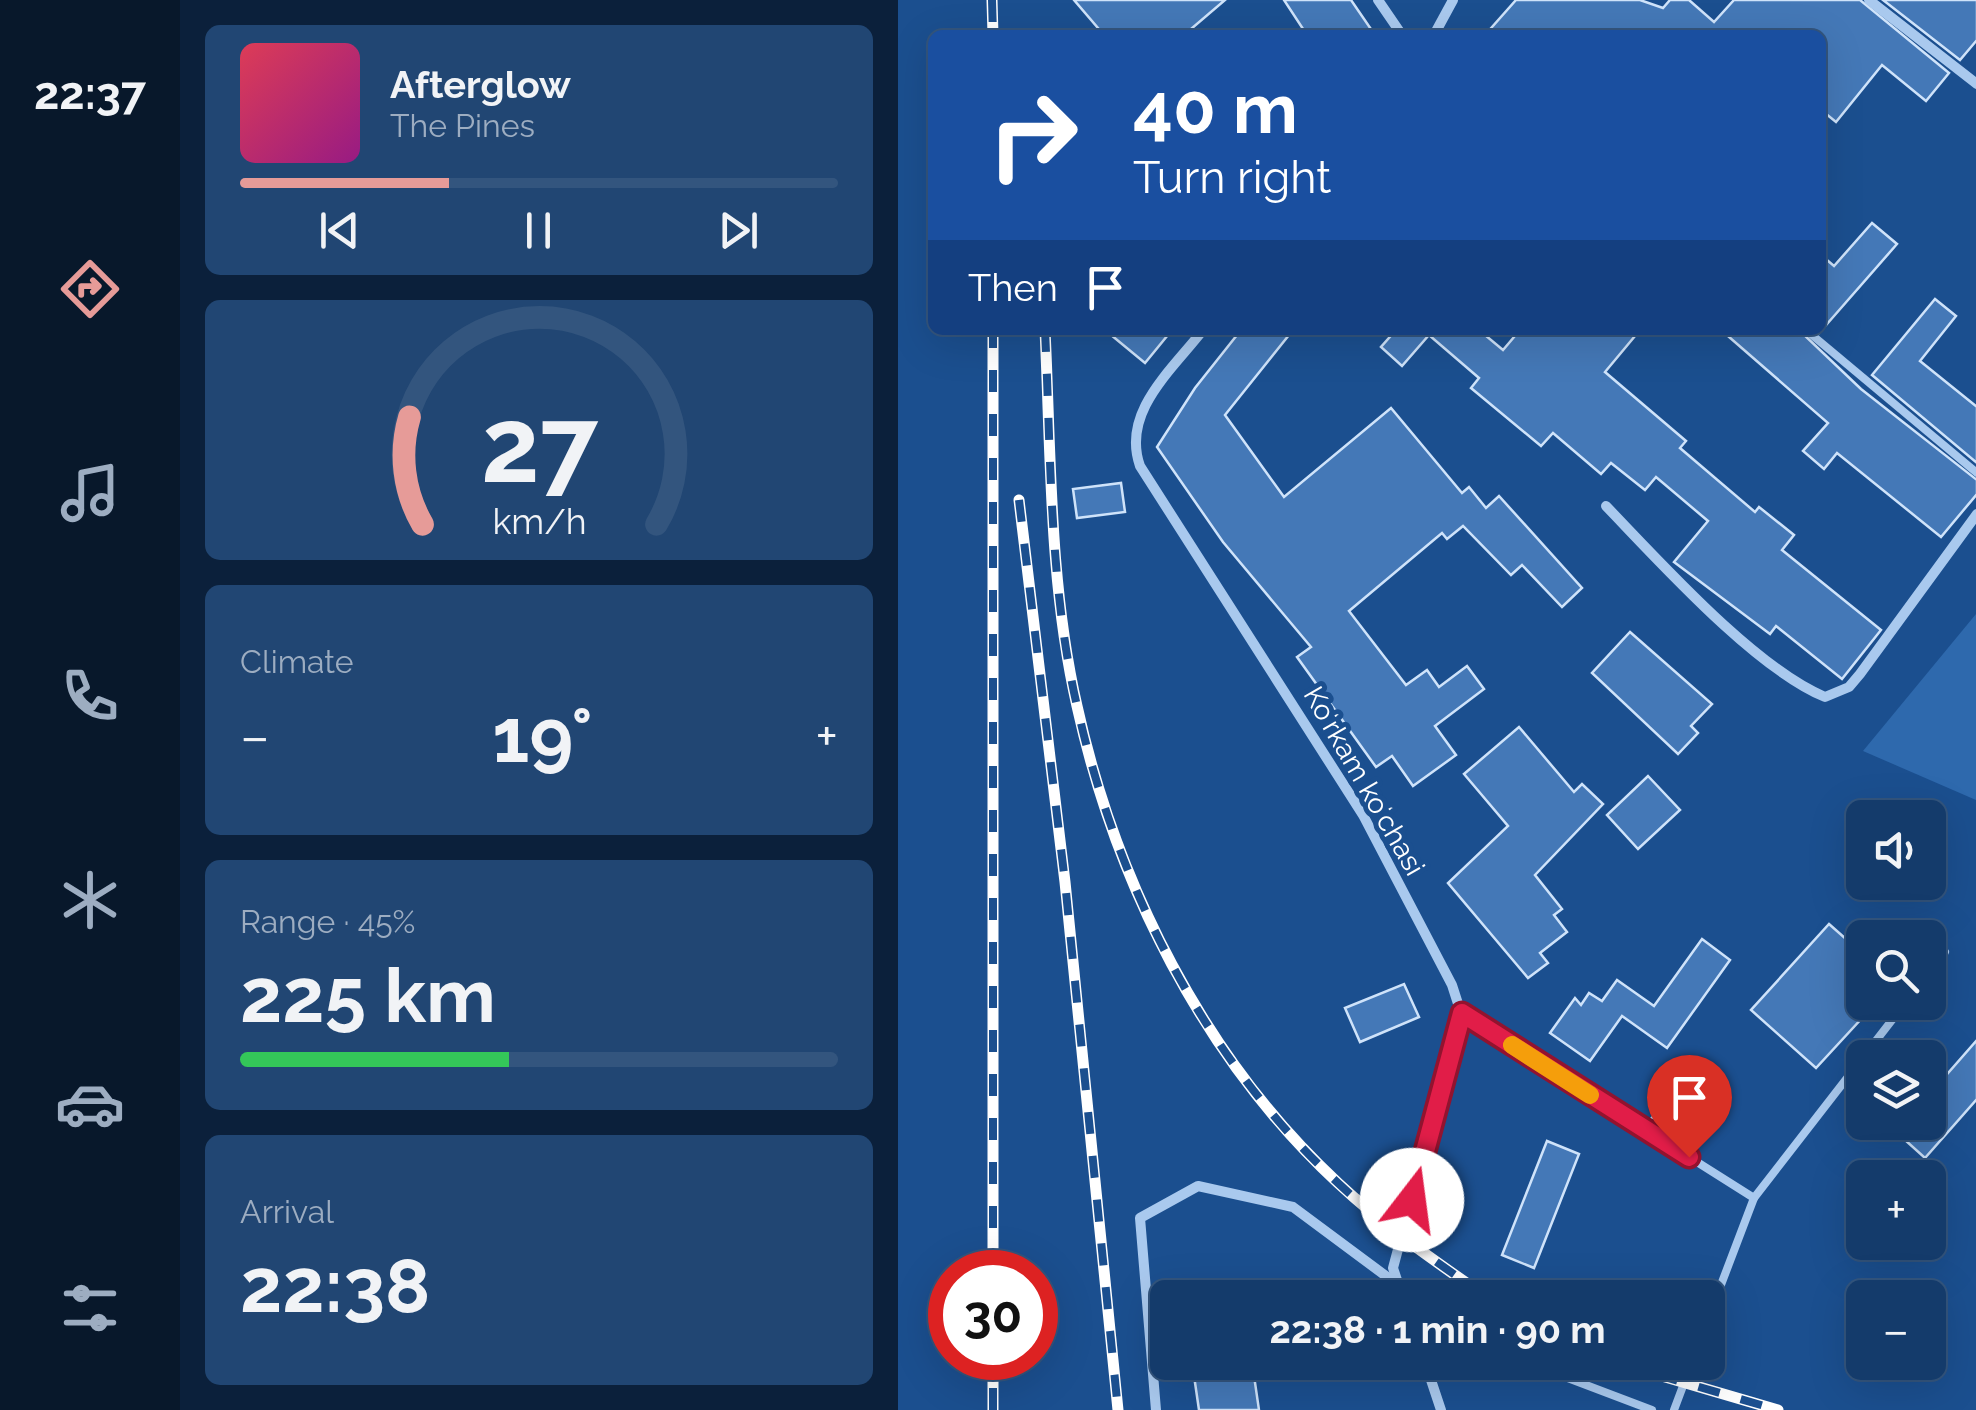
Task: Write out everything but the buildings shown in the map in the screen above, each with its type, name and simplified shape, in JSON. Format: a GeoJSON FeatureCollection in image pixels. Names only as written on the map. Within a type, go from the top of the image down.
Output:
{"type":"FeatureCollection","features":[{"type":"Feature","properties":{"kind":"street"},"geometry":{"type":"LineString","coordinates":[[1378,0],[1399,30]]}},
{"type":"Feature","properties":{"kind":"street"},"geometry":{"type":"LineString","coordinates":[[1437,30],[1453,0]]}},
{"type":"Feature","properties":{"kind":"street"},"geometry":{"type":"LineString","coordinates":[[1869,0],[1976,84]]}},
{"type":"Feature","properties":{"kind":"street","name":"Koʻrkam koʻchasi"},"geometry":{"type":"LineString","coordinates":[[1200,335],[1140,410],[1133,445],[1140,466],[1363,815],[1452,985],[1462,1013]]}},
{"type":"Feature","properties":{"kind":"street"},"geometry":{"type":"LineString","coordinates":[[1606,506],[1678,580],[1784,675],[1825,697],[1848,687],[1860,674],[1976,514]]}},
{"type":"Feature","properties":{"kind":"street"},"geometry":{"type":"LineString","coordinates":[[1397,1280],[1393,1268],[1462,1013]]}},
{"type":"Feature","properties":{"kind":"street"},"geometry":{"type":"LineString","coordinates":[[1150,1338],[1140,1218],[1198,1186],[1293,1207],[1392,1280]]}},
{"type":"Feature","properties":{"kind":"street"},"geometry":{"type":"LineString","coordinates":[[1154,1380],[1156,1410]]}},
{"type":"Feature","properties":{"kind":"street"},"geometry":{"type":"LineString","coordinates":[[1431,1380],[1441,1410]]}},
{"type":"Feature","properties":{"kind":"lane"},"geometry":{"type":"LineString","coordinates":[[1812,335],[1976,473]]}},
{"type":"Feature","properties":{"kind":"lane"},"geometry":{"type":"LineString","coordinates":[[1462,1013],[1754,1198]]}},
{"type":"Feature","properties":{"kind":"lane"},"geometry":{"type":"LineString","coordinates":[[1723,1280],[1754,1198],[1892,1020]]}},
{"type":"Feature","properties":{"kind":"lane"},"geometry":{"type":"LineString","coordinates":[[1574,1380],[1652,1410]]}},
{"type":"Feature","properties":{"kind":"lane"},"geometry":{"type":"LineString","coordinates":[[1674,1410],[1685,1380]]}},
{"type":"Feature","properties":{"kind":"shaded area"},"geometry":{"type":"Polygon","coordinates":[[[1976,614],[1976,800],[1863,751],[1976,614]]]}},
{"type":"Feature","properties":{"kind":"railway"},"geometry":{"type":"LineString","coordinates":[[992,0],[993,30]]}},
{"type":"Feature","properties":{"kind":"railway"},"geometry":{"type":"LineString","coordinates":[[993,335],[993,1250]]}},
{"type":"Feature","properties":{"kind":"railway"},"geometry":{"type":"LineString","coordinates":[[1045,335],[1053,519],[1068,660],[1094,772],[1141,902],[1207,1024],[1246,1081],[1290,1134],[1374,1214],[1463,1280]]}},
{"type":"Feature","properties":{"kind":"railway"},"geometry":{"type":"LineString","coordinates":[[1019,500],[1065,882],[1118,1410]]}},
{"type":"Feature","properties":{"kind":"railway"},"geometry":{"type":"LineString","coordinates":[[993,1380],[993,1410]]}},
{"type":"Feature","properties":{"kind":"railway"},"geometry":{"type":"LineString","coordinates":[[1676,1380],[1778,1410]]}},
{"type":"Feature","properties":{"kind":"slow traffic"},"geometry":{"type":"LineString","coordinates":[[1512,1045],[1590,1095]]}},
{"type":"Feature","properties":{"kind":"route"},"geometry":{"type":"LineString","coordinates":[[1412,1200],[1462,1013],[1689,1157]]}}]}
